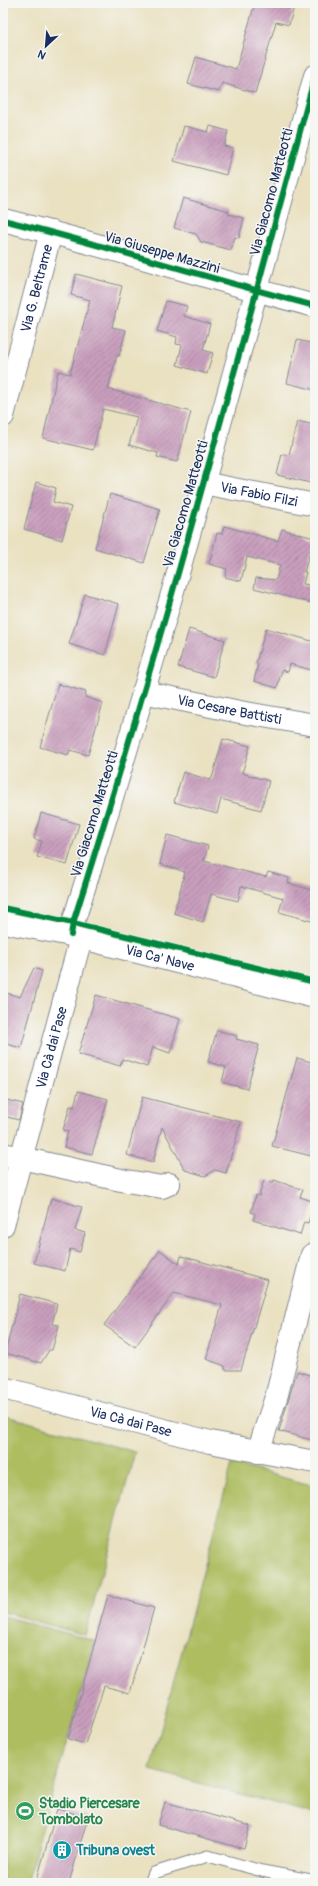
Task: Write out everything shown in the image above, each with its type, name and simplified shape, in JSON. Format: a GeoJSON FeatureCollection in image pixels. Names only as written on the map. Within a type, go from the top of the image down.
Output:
{"type":"FeatureCollection","features":[{"type":"Feature","properties":{"kind":"street","name":"Via Giacomo Matteotti"},"geometry":{"type":"LineString","coordinates":[[76,937],[73,923],[143,692],[203,483],[315,76]]}},
{"type":"Feature","properties":{"kind":"street","name":"Via Giuseppe Mazzini"},"geometry":{"type":"LineString","coordinates":[[3,220],[52,232],[257,291],[315,306]]}},
{"type":"Feature","properties":{"kind":"street","name":"Via G. Beltrame"},"geometry":{"type":"LineString","coordinates":[[3,416],[52,232]]}},
{"type":"Feature","properties":{"kind":"street","name":"Via Fabio Filzi"},"geometry":{"type":"LineString","coordinates":[[203,483],[315,506]]}},
{"type":"Feature","properties":{"kind":"street","name":"Via Cesare Battisti"},"geometry":{"type":"LineString","coordinates":[[143,692],[240,712],[315,725]]}},
{"type":"Feature","properties":{"kind":"street","name":"Via Ca' Nave"},"geometry":{"type":"LineString","coordinates":[[3,922],[76,937],[315,997]]}},
{"type":"Feature","properties":{"kind":"street","name":"Via Cà dai Pase"},"geometry":{"type":"LineString","coordinates":[[3,1225],[12,1155],[76,937]]}},
{"type":"Feature","properties":{"kind":"street"},"geometry":{"type":"LineString","coordinates":[[12,1155],[121,1180],[162,1187],[170,1184]]}},
{"type":"Feature","properties":{"kind":"street"},"geometry":{"type":"LineString","coordinates":[[258,1452],[277,1394],[312,1255]]}},
{"type":"Feature","properties":{"kind":"street","name":"Via Cà dai Pase"},"geometry":{"type":"LineString","coordinates":[[3,1388],[210,1442],[315,1462]]}},
{"type":"Feature","properties":{"kind":"lane"},"geometry":{"type":"LineString","coordinates":[[150,1883],[154,1873],[208,1856],[262,1871],[315,1882]]}},
{"type":"Feature","properties":{"kind":"green space"},"geometry":{"type":"Polygon","coordinates":[[[3,1415],[135,1452],[85,1635],[3,1612],[3,1415]]]}},
{"type":"Feature","properties":{"kind":"green space"},"geometry":{"type":"Polygon","coordinates":[[[232,1464],[315,1486],[315,1814],[150,1770],[232,1464]]]}},
{"type":"Feature","properties":{"kind":"green space","name":"Stadio Piercesare Tombolato"},"geometry":{"type":"Polygon","coordinates":[[[3,1616],[95,1641],[27,1883],[3,1883],[3,1616]]]}},
{"type":"Feature","properties":{"kind":"building"},"geometry":{"type":"Polygon","coordinates":[[[255,3],[295,3],[289,25],[276,22],[255,93],[222,83],[219,92],[188,84],[196,57],[236,69],[255,3]]]}},
{"type":"Feature","properties":{"kind":"building"},"geometry":{"type":"Polygon","coordinates":[[[184,126],[208,132],[210,126],[228,131],[224,146],[233,148],[226,175],[174,161],[184,126]]]}},
{"type":"Feature","properties":{"kind":"building"},"geometry":{"type":"Polygon","coordinates":[[[183,198],[229,211],[228,214],[244,218],[239,238],[235,237],[231,250],[201,242],[196,234],[174,228],[183,198]]]}},
{"type":"Feature","properties":{"kind":"building"},"geometry":{"type":"Polygon","coordinates":[[[76,274],[122,286],[112,327],[126,330],[119,356],[117,355],[108,389],[191,412],[177,462],[157,457],[158,453],[129,445],[137,417],[103,409],[93,450],[43,438],[58,371],[70,374],[90,300],[71,295],[76,274]]]}},
{"type":"Feature","properties":{"kind":"building"},"geometry":{"type":"Polygon","coordinates":[[[166,301],[187,306],[184,316],[210,324],[203,350],[213,353],[207,374],[177,365],[182,345],[176,344],[177,337],[157,331],[166,301]]]}},
{"type":"Feature","properties":{"kind":"building"},"geometry":{"type":"Polygon","coordinates":[[[297,340],[315,344],[315,390],[287,383],[297,340]]]}},
{"type":"Feature","properties":{"kind":"building"},"geometry":{"type":"Polygon","coordinates":[[[297,421],[315,425],[315,484],[277,475],[282,454],[289,455],[297,421]]]}},
{"type":"Feature","properties":{"kind":"building"},"geometry":{"type":"Polygon","coordinates":[[[36,482],[56,488],[53,502],[71,507],[62,540],[24,529],[36,482]]]}},
{"type":"Feature","properties":{"kind":"building"},"geometry":{"type":"Polygon","coordinates":[[[110,494],[160,509],[144,563],[95,548],[110,494]]]}},
{"type":"Feature","properties":{"kind":"building"},"geometry":{"type":"Polygon","coordinates":[[[224,526],[278,541],[282,529],[314,538],[304,572],[306,572],[303,584],[315,586],[315,604],[254,588],[256,578],[276,580],[280,565],[247,557],[241,581],[225,577],[227,569],[209,564],[217,533],[222,534],[224,526]]]}},
{"type":"Feature","properties":{"kind":"building"},"geometry":{"type":"Polygon","coordinates":[[[85,594],[119,604],[105,655],[69,644],[85,594]]]}},
{"type":"Feature","properties":{"kind":"building"},"geometry":{"type":"Polygon","coordinates":[[[266,628],[315,642],[315,671],[290,664],[288,672],[282,670],[277,688],[254,681],[258,664],[256,663],[266,628]]]}},
{"type":"Feature","properties":{"kind":"building"},"geometry":{"type":"Polygon","coordinates":[[[189,629],[225,640],[214,677],[178,667],[189,629]]]}},
{"type":"Feature","properties":{"kind":"building"},"geometry":{"type":"Polygon","coordinates":[[[58,684],[86,692],[85,697],[103,703],[88,755],[70,750],[68,755],[40,747],[58,684]]]}},
{"type":"Feature","properties":{"kind":"building"},"geometry":{"type":"Polygon","coordinates":[[[223,739],[250,746],[242,773],[269,781],[261,810],[221,799],[217,814],[174,802],[183,772],[210,780],[212,778],[223,739]]]}},
{"type":"Feature","properties":{"kind":"building"},"geometry":{"type":"Polygon","coordinates":[[[41,813],[79,824],[67,865],[37,857],[42,841],[34,839],[41,813]]]}},
{"type":"Feature","properties":{"kind":"building"},"geometry":{"type":"Polygon","coordinates":[[[167,835],[208,846],[204,861],[266,877],[268,872],[289,878],[288,883],[315,891],[315,922],[279,912],[283,898],[241,886],[238,901],[211,894],[203,922],[174,913],[185,872],[160,864],[167,835]]]}},
{"type":"Feature","properties":{"kind":"building"},"geometry":{"type":"Polygon","coordinates":[[[34,968],[42,971],[21,1048],[3,1043],[3,992],[20,997],[34,968]]]}},
{"type":"Feature","properties":{"kind":"building"},"geometry":{"type":"Polygon","coordinates":[[[96,995],[180,1019],[170,1053],[153,1047],[147,1067],[122,1059],[120,1066],[78,1054],[96,995]]]}},
{"type":"Feature","properties":{"kind":"building"},"geometry":{"type":"Polygon","coordinates":[[[217,1030],[237,1036],[236,1039],[259,1045],[247,1089],[222,1082],[226,1067],[208,1062],[217,1030]]]}},
{"type":"Feature","properties":{"kind":"building"},"geometry":{"type":"Polygon","coordinates":[[[297,1058],[315,1063],[315,1157],[272,1146],[297,1058]]]}},
{"type":"Feature","properties":{"kind":"building"},"geometry":{"type":"Polygon","coordinates":[[[78,1091],[108,1099],[92,1154],[64,1147],[68,1131],[63,1130],[70,1106],[74,1107],[78,1091]]]}},
{"type":"Feature","properties":{"kind":"building"},"geometry":{"type":"Polygon","coordinates":[[[142,1097],[241,1122],[226,1173],[215,1170],[205,1176],[185,1170],[162,1127],[153,1162],[127,1155],[142,1097]]]}},
{"type":"Feature","properties":{"kind":"building"},"geometry":{"type":"Polygon","coordinates":[[[3,1099],[23,1104],[19,1120],[3,1116],[3,1099]]]}},
{"type":"Feature","properties":{"kind":"building"},"geometry":{"type":"Polygon","coordinates":[[[264,1180],[273,1183],[274,1180],[303,1190],[300,1197],[315,1202],[308,1223],[304,1222],[300,1235],[253,1220],[255,1214],[251,1212],[256,1195],[259,1196],[264,1180]]]}},
{"type":"Feature","properties":{"kind":"building"},"geometry":{"type":"Polygon","coordinates":[[[51,1198],[82,1207],[75,1230],[85,1233],[80,1252],[70,1249],[65,1271],[34,1263],[51,1198]]]}},
{"type":"Feature","properties":{"kind":"building"},"geometry":{"type":"Polygon","coordinates":[[[160,1250],[179,1264],[181,1256],[268,1280],[241,1370],[225,1370],[225,1366],[206,1359],[222,1305],[174,1293],[135,1347],[104,1325],[160,1250]]]}},
{"type":"Feature","properties":{"kind":"building"},"geometry":{"type":"Polygon","coordinates":[[[20,1294],[57,1304],[52,1324],[59,1325],[52,1350],[49,1350],[41,1363],[5,1353],[20,1294]]]}},
{"type":"Feature","properties":{"kind":"building"},"geometry":{"type":"Polygon","coordinates":[[[297,1371],[315,1377],[315,1441],[279,1431],[297,1371]]]}},
{"type":"Feature","properties":{"kind":"building"},"geometry":{"type":"Polygon","coordinates":[[[108,1595],[154,1608],[130,1693],[104,1686],[85,1744],[68,1739],[108,1595]]]}},
{"type":"Feature","properties":{"kind":"building"},"geometry":{"type":"Polygon","coordinates":[[[165,1802],[250,1826],[244,1849],[158,1825],[165,1802]]]}},
{"type":"Feature","properties":{"kind":"building","name":"Tribuna ovest"},"geometry":{"type":"Polygon","coordinates":[[[57,1809],[88,1817],[69,1883],[36,1883],[57,1809]]]}},
{"type":"Feature","properties":{"kind":"cycle path"},"geometry":{"type":"LineString","coordinates":[[71,935],[73,923],[138,712],[168,607],[315,76]]}},
{"type":"Feature","properties":{"kind":"cycle path"},"geometry":{"type":"LineString","coordinates":[[3,220],[315,306]]}},
{"type":"Feature","properties":{"kind":"cycle path"},"geometry":{"type":"LineString","coordinates":[[3,908],[73,923],[315,982]]}},
{"type":"Feature","properties":{"kind":"place","name":"Stadio Piercesare Tombolato"},"geometry":{"type":"Point","coordinates":[25,1811]}},
{"type":"Feature","properties":{"kind":"place","name":"Tribuna ovest"},"geometry":{"type":"Point","coordinates":[62,1850]}}]}
